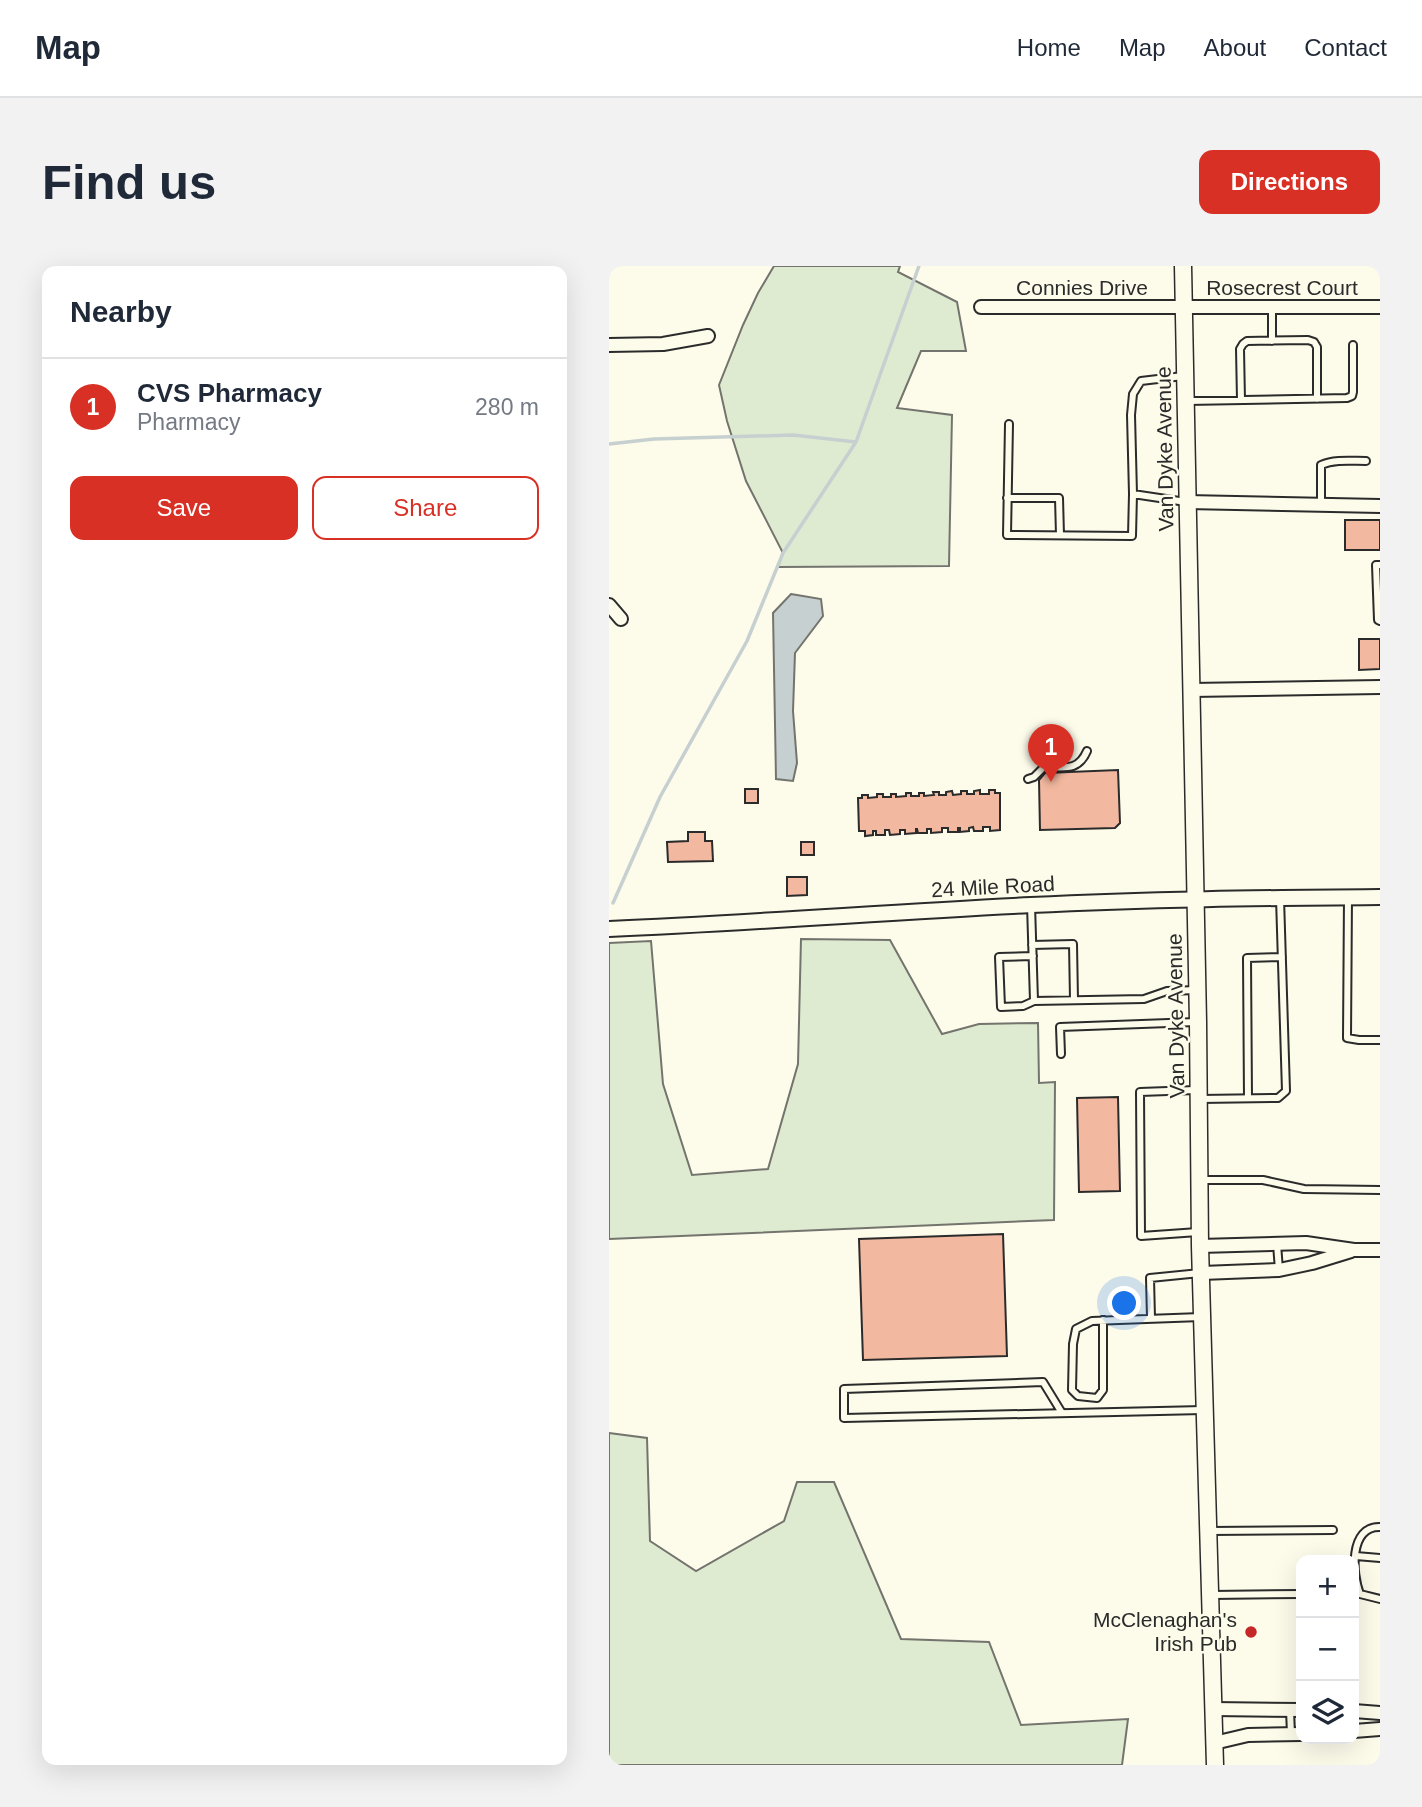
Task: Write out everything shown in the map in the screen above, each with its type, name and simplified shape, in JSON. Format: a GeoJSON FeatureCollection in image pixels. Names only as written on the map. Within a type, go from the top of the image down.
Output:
{"type":"FeatureCollection","features":[{"type":"Feature","properties":{"kind":"main road","name":"Van Dyke Avenue"},"geometry":{"type":"LineString","coordinates":[[1183,266],[1200,1239],[1215,1765]]}},
{"type":"Feature","properties":{"kind":"street","name":"Connies Drive"},"geometry":{"type":"LineString","coordinates":[[982,307],[1183,308]]}},
{"type":"Feature","properties":{"kind":"street","name":"Rosecrest Court"},"geometry":{"type":"LineString","coordinates":[[1183,308],[1380,307]]}},
{"type":"Feature","properties":{"kind":"street"},"geometry":{"type":"LineString","coordinates":[[609,345],[663,344],[708,336]]}},
{"type":"Feature","properties":{"kind":"street"},"geometry":{"type":"LineString","coordinates":[[1187,502],[1380,506]]}},
{"type":"Feature","properties":{"kind":"street"},"geometry":{"type":"LineString","coordinates":[[609,605],[621,619]]}},
{"type":"Feature","properties":{"kind":"street"},"geometry":{"type":"LineString","coordinates":[[1191,690],[1380,687]]}},
{"type":"Feature","properties":{"kind":"street","name":"24 Mile Road"},"geometry":{"type":"LineString","coordinates":[[609,929],[735,924],[1031,905],[1195,899],[1380,897]]}},
{"type":"Feature","properties":{"kind":"street"},"geometry":{"type":"LineString","coordinates":[[1200,1239],[1380,1250]]}},
{"type":"Feature","properties":{"kind":"street"},"geometry":{"type":"LineString","coordinates":[[1202,1273],[1279,1270],[1354,1250]]}},
{"type":"Feature","properties":{"kind":"street"},"geometry":{"type":"LineString","coordinates":[[1213,1709],[1296,1710]]}},
{"type":"Feature","properties":{"kind":"street"},"geometry":{"type":"LineString","coordinates":[[1359,1711],[1380,1713]]}},
{"type":"Feature","properties":{"kind":"street"},"geometry":{"type":"LineString","coordinates":[[1359,1731],[1380,1729]]}},
{"type":"Feature","properties":{"kind":"street"},"geometry":{"type":"LineString","coordinates":[[1214,1743],[1248,1735],[1296,1734]]}},
{"type":"Feature","properties":{"kind":"lane"},"geometry":{"type":"LineString","coordinates":[[1272,307],[1272,341]]}},
{"type":"Feature","properties":{"kind":"lane"},"geometry":{"type":"LineString","coordinates":[[1241,400],[1240,349],[1243,344],[1247,341],[1308,340],[1314,342],[1317,347],[1317,399]]}},
{"type":"Feature","properties":{"kind":"lane"},"geometry":{"type":"LineString","coordinates":[[1185,401],[1347,398],[1352,396],[1353,345]]}},
{"type":"Feature","properties":{"kind":"lane"},"geometry":{"type":"LineString","coordinates":[[1009,424],[1007,535],[1132,536],[1133,394],[1141,382],[1185,376]]}},
{"type":"Feature","properties":{"kind":"lane"},"geometry":{"type":"LineString","coordinates":[[1321,505],[1321,465],[1339,461],[1366,461]]}},
{"type":"Feature","properties":{"kind":"lane"},"geometry":{"type":"LineString","coordinates":[[1133,494],[1187,502]]}},
{"type":"Feature","properties":{"kind":"lane"},"geometry":{"type":"LineString","coordinates":[[1007,498],[1059,498],[1060,535]]}},
{"type":"Feature","properties":{"kind":"lane"},"geometry":{"type":"LineString","coordinates":[[1380,565],[1376,565],[1380,621]]}},
{"type":"Feature","properties":{"kind":"lane"},"geometry":{"type":"LineString","coordinates":[[1028,779],[1034,778],[1044,767],[1074,767],[1080,763],[1087,751]]}},
{"type":"Feature","properties":{"kind":"lane"},"geometry":{"type":"LineString","coordinates":[[1348,897],[1347,1038],[1380,1040]]}},
{"type":"Feature","properties":{"kind":"lane"},"geometry":{"type":"LineString","coordinates":[[1200,1239],[1141,1237],[1140,1092],[1278,1098],[1286,1091],[1280,898]]}},
{"type":"Feature","properties":{"kind":"lane"},"geometry":{"type":"LineString","coordinates":[[1031,905],[1034,1001]]}},
{"type":"Feature","properties":{"kind":"lane"},"geometry":{"type":"LineString","coordinates":[[1032,945],[1073,944],[1074,1000]]}},
{"type":"Feature","properties":{"kind":"lane"},"geometry":{"type":"LineString","coordinates":[[1033,956],[999,957],[1001,1007],[1023,1006],[1034,1001],[1144,999],[1167,991],[1197,990]]}},
{"type":"Feature","properties":{"kind":"lane"},"geometry":{"type":"LineString","coordinates":[[1248,1098],[1247,958],[1282,957]]}},
{"type":"Feature","properties":{"kind":"lane"},"geometry":{"type":"LineString","coordinates":[[1061,1054],[1060,1027],[1198,1022]]}},
{"type":"Feature","properties":{"kind":"lane"},"geometry":{"type":"LineString","coordinates":[[1199,1180],[1263,1180],[1304,1189],[1380,1189]]}},
{"type":"Feature","properties":{"kind":"lane"},"geometry":{"type":"LineString","coordinates":[[1277,1244],[1279,1270]]}},
{"type":"Feature","properties":{"kind":"lane"},"geometry":{"type":"LineString","coordinates":[[1151,1318],[1150,1278],[1202,1273]]}},
{"type":"Feature","properties":{"kind":"lane"},"geometry":{"type":"LineString","coordinates":[[1103,1320],[1103,1390],[1097,1398],[1078,1396],[1072,1390],[1076,1329],[1093,1321],[1103,1320],[1203,1317]]}},
{"type":"Feature","properties":{"kind":"lane"},"geometry":{"type":"LineString","coordinates":[[1062,1413],[1042,1382],[844,1389],[844,1419],[1205,1410]]}},
{"type":"Feature","properties":{"kind":"lane"},"geometry":{"type":"LineString","coordinates":[[1356,1555],[1356,1545],[1361,1535],[1371,1527],[1380,1527]]}},
{"type":"Feature","properties":{"kind":"lane"},"geometry":{"type":"LineString","coordinates":[[1208,1531],[1333,1530]]}},
{"type":"Feature","properties":{"kind":"lane"},"geometry":{"type":"LineString","coordinates":[[1359,1556],[1380,1558]]}},
{"type":"Feature","properties":{"kind":"lane"},"geometry":{"type":"LineString","coordinates":[[1359,1592],[1380,1599]]}},
{"type":"Feature","properties":{"kind":"lane"},"geometry":{"type":"LineString","coordinates":[[1210,1595],[1296,1594]]}},
{"type":"Feature","properties":{"kind":"green space"},"geometry":{"type":"Polygon","coordinates":[[[774,266],[900,266],[898,272],[957,302],[966,351],[921,351],[897,408],[952,415],[949,566],[778,567],[783,553],[746,481],[719,385],[743,325],[774,266]]]}},
{"type":"Feature","properties":{"kind":"green space"},"geometry":{"type":"Polygon","coordinates":[[[801,939],[890,940],[942,1034],[979,1024],[1038,1023],[1039,1083],[1055,1082],[1054,1220],[609,1239],[609,943],[651,941],[663,1084],[692,1175],[768,1169],[798,1064],[801,939]]]}},
{"type":"Feature","properties":{"kind":"green space"},"geometry":{"type":"Polygon","coordinates":[[[609,1433],[647,1438],[650,1541],[696,1571],[784,1521],[797,1482],[834,1482],[901,1639],[989,1642],[1021,1725],[1128,1719],[1122,1765],[609,1765],[609,1433]]]}},
{"type":"Feature","properties":{"kind":"shaded area"},"geometry":{"type":"Polygon","coordinates":[[[791,594],[821,599],[823,616],[795,653],[793,711],[797,763],[793,781],[776,779],[773,613],[791,594]]]}},
{"type":"Feature","properties":{"kind":"building"},"geometry":{"type":"Polygon","coordinates":[[[1345,520],[1380,520],[1380,550],[1345,550],[1345,520]]]}},
{"type":"Feature","properties":{"kind":"building"},"geometry":{"type":"Polygon","coordinates":[[[1359,639],[1380,639],[1380,669],[1359,670],[1359,639]]]}},
{"type":"Feature","properties":{"kind":"building"},"geometry":{"type":"Polygon","coordinates":[[[1118,770],[1120,823],[1115,828],[1040,830],[1039,780],[1045,773],[1118,770]]]}},
{"type":"Feature","properties":{"kind":"building"},"geometry":{"type":"Polygon","coordinates":[[[745,789],[758,789],[758,803],[745,803],[745,789]]]}},
{"type":"Feature","properties":{"kind":"building"},"geometry":{"type":"Polygon","coordinates":[[[980,790],[980,794],[989,794],[989,790],[1000,793],[1000,830],[990,831],[990,827],[983,827],[983,831],[974,831],[973,827],[969,828],[969,831],[960,832],[958,828],[958,832],[948,832],[948,828],[942,828],[942,832],[931,833],[931,829],[927,829],[927,833],[918,833],[916,829],[916,833],[905,834],[905,830],[900,830],[900,834],[890,835],[889,830],[885,830],[885,835],[876,835],[876,831],[873,831],[873,835],[865,836],[865,831],[859,831],[858,798],[862,798],[862,795],[868,795],[868,798],[877,797],[877,794],[891,797],[891,794],[896,794],[896,797],[906,796],[906,793],[919,796],[919,793],[924,793],[924,796],[934,795],[933,792],[946,795],[946,792],[952,791],[953,795],[961,794],[961,791],[974,794],[974,791],[980,790]]]}},
{"type":"Feature","properties":{"kind":"building"},"geometry":{"type":"Polygon","coordinates":[[[688,832],[705,832],[705,841],[712,841],[713,861],[668,862],[667,842],[688,841],[688,832]]]}},
{"type":"Feature","properties":{"kind":"building"},"geometry":{"type":"Polygon","coordinates":[[[801,842],[814,842],[814,855],[801,855],[801,842]]]}},
{"type":"Feature","properties":{"kind":"building"},"geometry":{"type":"Polygon","coordinates":[[[787,877],[807,877],[807,895],[787,896],[787,877]]]}},
{"type":"Feature","properties":{"kind":"building"},"geometry":{"type":"Polygon","coordinates":[[[1118,1097],[1120,1191],[1079,1192],[1077,1098],[1118,1097]]]}},
{"type":"Feature","properties":{"kind":"building"},"geometry":{"type":"Polygon","coordinates":[[[1003,1234],[1007,1356],[863,1360],[859,1239],[1003,1234]]]}},
{"type":"Feature","properties":{"kind":"waterway"},"geometry":{"type":"LineString","coordinates":[[613,903],[660,797],[747,641],[783,553],[856,442],[919,266]]}},
{"type":"Feature","properties":{"kind":"waterway"},"geometry":{"type":"LineString","coordinates":[[609,444],[654,439],[793,435],[856,442]]}},
{"type":"Feature","properties":{"kind":"place","name":"CVS Pharmacy"},"geometry":{"type":"Point","coordinates":[1051,782]}},
{"type":"Feature","properties":{"kind":"place","name":"McClenaghan's Irish Pub"},"geometry":{"type":"Point","coordinates":[1251,1632]}}]}
